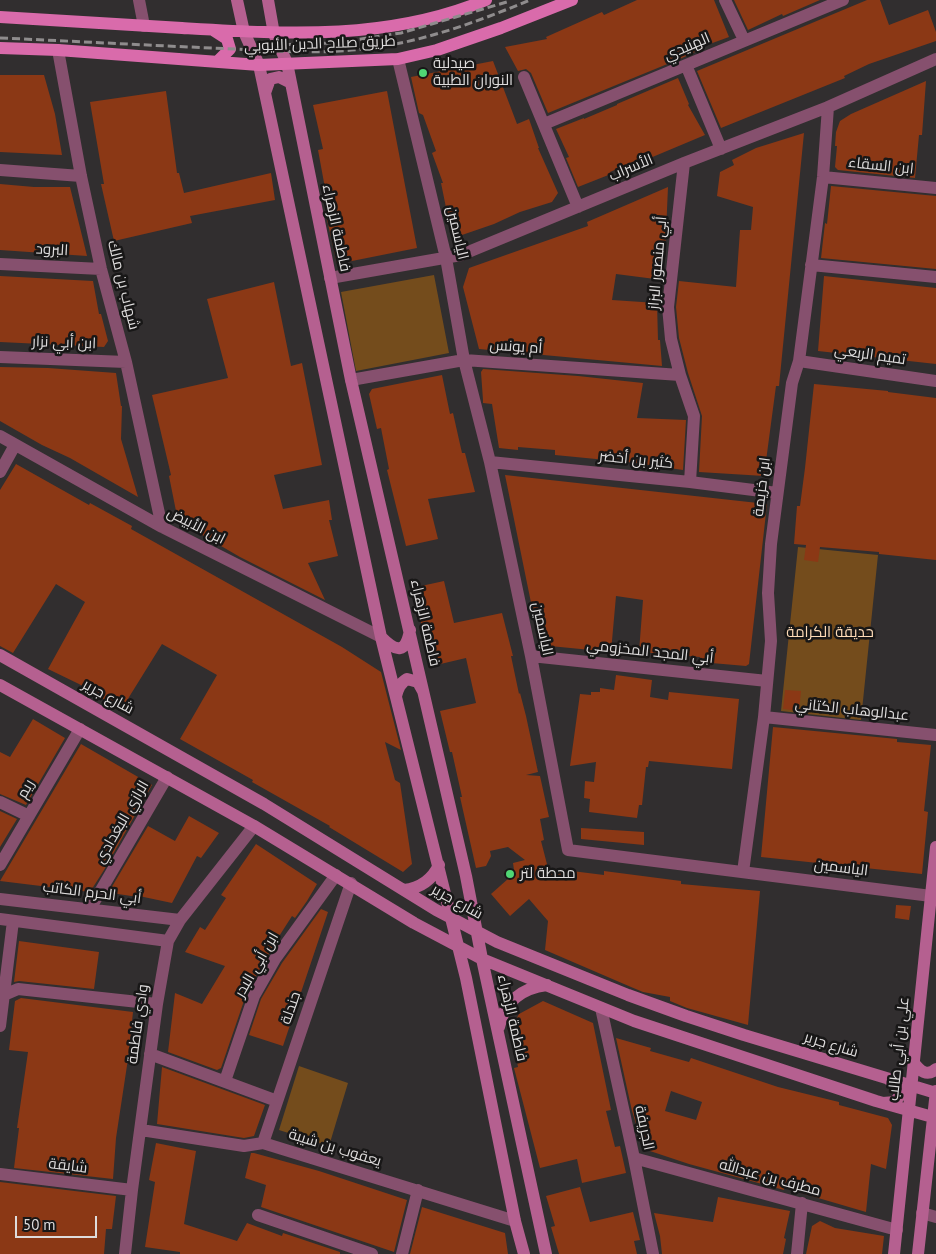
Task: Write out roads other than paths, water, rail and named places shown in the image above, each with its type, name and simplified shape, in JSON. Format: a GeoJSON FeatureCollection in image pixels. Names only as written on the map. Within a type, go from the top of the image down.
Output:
{"type":"FeatureCollection","features":[{"type":"Feature","properties":{"kind":"main road"},"geometry":{"type":"LineString","coordinates":[[237,0],[244,32],[259,65],[381,637],[439,865],[444,908],[444,930],[434,932],[422,927]]}},
{"type":"Feature","properties":{"kind":"main road","name":"فاطمة الزهراء"},"geometry":{"type":"LineString","coordinates":[[268,0],[274,34],[287,63],[351,380],[410,629],[546,1254]]}},
{"type":"Feature","properties":{"kind":"main road","name":"طريق صلاح الدين الأيوبي"},"geometry":{"type":"LineString","coordinates":[[0,17],[274,34],[386,28],[464,4],[486,0]]}},
{"type":"Feature","properties":{"kind":"main road","name":"طريق صلاح الدين الأيوبي"},"geometry":{"type":"LineString","coordinates":[[0,48],[58,50],[259,65],[398,59],[437,50],[502,28],[572,0]]}},
{"type":"Feature","properties":{"kind":"main road"},"geometry":{"type":"LineString","coordinates":[[213,30],[227,39],[230,49],[217,62]]}},
{"type":"Feature","properties":{"kind":"main road"},"geometry":{"type":"LineString","coordinates":[[265,93],[270,79],[279,77],[291,82]]}},
{"type":"Feature","properties":{"kind":"main road"},"geometry":{"type":"LineString","coordinates":[[381,637],[391,647],[403,647],[408,643],[410,629]]}},
{"type":"Feature","properties":{"kind":"main road","name":"شارع جرير"},"geometry":{"type":"LineString","coordinates":[[0,655],[264,804],[404,890],[444,908],[463,920],[468,914],[471,903]]}},
{"type":"Feature","properties":{"kind":"main road"},"geometry":{"type":"LineString","coordinates":[[396,696],[402,681],[407,679],[418,682],[424,693]]}},
{"type":"Feature","properties":{"kind":"main road"},"geometry":{"type":"LineString","coordinates":[[0,685],[254,826],[459,948],[601,1008],[711,1048],[934,1117]]}},
{"type":"Feature","properties":{"kind":"main road","name":"علي بن أبي طالب"},"geometry":{"type":"LineString","coordinates":[[894,1254],[936,847]]}},
{"type":"Feature","properties":{"kind":"main road"},"geometry":{"type":"LineString","coordinates":[[404,890],[425,883],[436,872],[439,865]]}},
{"type":"Feature","properties":{"kind":"main road"},"geometry":{"type":"LineString","coordinates":[[444,908],[452,919],[466,978],[515,1221],[524,1254]]}},
{"type":"Feature","properties":{"kind":"main road","name":"شارع جرير"},"geometry":{"type":"LineString","coordinates":[[452,919],[510,947],[600,984],[686,1016],[887,1080],[936,1092]]}},
{"type":"Feature","properties":{"kind":"main road"},"geometry":{"type":"LineString","coordinates":[[499,966],[490,951],[499,946],[510,947]]}},
{"type":"Feature","properties":{"kind":"main road"},"geometry":{"type":"LineString","coordinates":[[466,978],[467,971],[472,965],[481,969],[486,976]]}},
{"type":"Feature","properties":{"kind":"main road"},"geometry":{"type":"LineString","coordinates":[[498,1030],[504,1010],[518,995],[527,990],[547,985]]}},
{"type":"Feature","properties":{"kind":"main road"},"geometry":{"type":"LineString","coordinates":[[914,1063],[924,1073],[928,1074],[936,1070]]}},
{"type":"Feature","properties":{"kind":"main road"},"geometry":{"type":"LineString","coordinates":[[881,1102],[895,1102],[901,1094],[900,1086],[887,1080]]}},
{"type":"Feature","properties":{"kind":"main road"},"geometry":{"type":"LineString","coordinates":[[918,1254],[936,1092]]}},
{"type":"Feature","properties":{"kind":"main road"},"geometry":{"type":"LineString","coordinates":[[908,1124],[914,1120],[922,1119],[928,1124],[931,1131]]}},
{"type":"Feature","properties":{"kind":"street"},"geometry":{"type":"LineString","coordinates":[[139,0],[144,26]]}},
{"type":"Feature","properties":{"kind":"street"},"geometry":{"type":"LineString","coordinates":[[725,0],[744,40]]}},
{"type":"Feature","properties":{"kind":"street","name":"الهنيدي"},"geometry":{"type":"LineString","coordinates":[[544,124],[843,0]]}},
{"type":"Feature","properties":{"kind":"street","name":"شهاب بن مالك"},"geometry":{"type":"LineString","coordinates":[[58,50],[81,176],[101,270],[126,362],[162,527]]}},
{"type":"Feature","properties":{"kind":"street","name":"الياسمين"},"geometry":{"type":"LineString","coordinates":[[398,59],[446,258],[464,360],[490,462],[531,656],[568,850],[931,896]]}},
{"type":"Feature","properties":{"kind":"street","name":"الأسراب"},"geometry":{"type":"LineString","coordinates":[[330,278],[461,255],[684,163],[828,107],[936,59]]}},
{"type":"Feature","properties":{"kind":"street"},"geometry":{"type":"LineString","coordinates":[[686,65],[722,149]]}},
{"type":"Feature","properties":{"kind":"street"},"geometry":{"type":"LineString","coordinates":[[524,77],[578,207]]}},
{"type":"Feature","properties":{"kind":"street","name":"ابن خزيمة"},"geometry":{"type":"LineString","coordinates":[[743,872],[764,717],[771,641],[768,593],[771,544],[792,383],[799,361],[810,265],[823,177],[828,107]]}},
{"type":"Feature","properties":{"kind":"street","name":"أبي منصور البزاز"},"geometry":{"type":"LineString","coordinates":[[684,163],[668,307],[671,339],[680,375],[694,416],[690,482]]}},
{"type":"Feature","properties":{"kind":"street"},"geometry":{"type":"LineString","coordinates":[[0,170],[81,176]]}},
{"type":"Feature","properties":{"kind":"street","name":"ابن السقاء"},"geometry":{"type":"LineString","coordinates":[[823,177],[936,188]]}},
{"type":"Feature","properties":{"kind":"street","name":"البرود"},"geometry":{"type":"LineString","coordinates":[[0,264],[101,270]]}},
{"type":"Feature","properties":{"kind":"street"},"geometry":{"type":"LineString","coordinates":[[810,265],[936,276]]}},
{"type":"Feature","properties":{"kind":"street","name":"ابن أبي نزار"},"geometry":{"type":"LineString","coordinates":[[0,357],[126,362]]}},
{"type":"Feature","properties":{"kind":"street","name":"أم يونس"},"geometry":{"type":"LineString","coordinates":[[351,380],[464,360],[680,375]]}},
{"type":"Feature","properties":{"kind":"street","name":"تميم الربعي"},"geometry":{"type":"LineString","coordinates":[[799,361],[936,381]]}},
{"type":"Feature","properties":{"kind":"street","name":"ابن الأبيض"},"geometry":{"type":"LineString","coordinates":[[0,436],[162,527],[381,637]]}},
{"type":"Feature","properties":{"kind":"street"},"geometry":{"type":"LineString","coordinates":[[0,472],[15,445]]}},
{"type":"Feature","properties":{"kind":"street","name":"كثير بن أخضر"},"geometry":{"type":"LineString","coordinates":[[490,462],[690,482],[777,493]]}},
{"type":"Feature","properties":{"kind":"street","name":"أبي المجد المخزومي"},"geometry":{"type":"LineString","coordinates":[[531,656],[767,681]]}},
{"type":"Feature","properties":{"kind":"street","name":"عبدالوهاب الكتاني"},"geometry":{"type":"LineString","coordinates":[[764,717],[936,735]]}},
{"type":"Feature","properties":{"kind":"street","name":"ريم"},"geometry":{"type":"LineString","coordinates":[[0,864],[80,729]]}},
{"type":"Feature","properties":{"kind":"street","name":"الرازي البغدادي"},"geometry":{"type":"LineString","coordinates":[[90,909],[167,777]]}},
{"type":"Feature","properties":{"kind":"street"},"geometry":{"type":"LineString","coordinates":[[0,802],[29,816]]}},
{"type":"Feature","properties":{"kind":"street","name":"وادي فاطمة"},"geometry":{"type":"LineString","coordinates":[[129,1253],[132,1190],[156,1004],[168,941],[180,920],[254,826]]}},
{"type":"Feature","properties":{"kind":"street","name":"ابن أبي البدر"},"geometry":{"type":"LineString","coordinates":[[225,1081],[254,996],[275,959],[336,875]]}},
{"type":"Feature","properties":{"kind":"street","name":"جندلة"},"geometry":{"type":"LineString","coordinates":[[263,1143],[351,883]]}},
{"type":"Feature","properties":{"kind":"street","name":"أبي الحرم الكاتب"},"geometry":{"type":"LineString","coordinates":[[0,899],[180,920]]}},
{"type":"Feature","properties":{"kind":"street"},"geometry":{"type":"LineString","coordinates":[[0,1026],[6,920],[168,941]]}},
{"type":"Feature","properties":{"kind":"street"},"geometry":{"type":"LineString","coordinates":[[2,995],[18,989],[156,1004]]}},
{"type":"Feature","properties":{"kind":"street","name":"الجريفة"},"geometry":{"type":"LineString","coordinates":[[601,1008],[653,1254]]}},
{"type":"Feature","properties":{"kind":"street"},"geometry":{"type":"LineString","coordinates":[[150,1054],[276,1101]]}},
{"type":"Feature","properties":{"kind":"street","name":"يعقوب بن شيبة"},"geometry":{"type":"LineString","coordinates":[[141,1130],[244,1146],[263,1143],[515,1221]]}},
{"type":"Feature","properties":{"kind":"street","name":"مطرف بن عبدالله"},"geometry":{"type":"LineString","coordinates":[[634,1158],[897,1230]]}},
{"type":"Feature","properties":{"kind":"street","name":"شايقة"},"geometry":{"type":"LineString","coordinates":[[0,1174],[132,1190]]}},
{"type":"Feature","properties":{"kind":"street"},"geometry":{"type":"LineString","coordinates":[[402,1254],[418,1190]]}},
{"type":"Feature","properties":{"kind":"street"},"geometry":{"type":"LineString","coordinates":[[797,1254],[802,1204]]}},
{"type":"Feature","properties":{"kind":"street"},"geometry":{"type":"LineString","coordinates":[[922,1213],[936,1217]]}},
{"type":"Feature","properties":{"kind":"street"},"geometry":{"type":"LineString","coordinates":[[258,1214],[372,1254]]}},
{"type":"Feature","properties":{"kind":"railway"},"geometry":{"type":"LineString","coordinates":[[0,38],[288,51],[344,51],[384,46],[427,37],[469,24],[530,0]]}},
{"type":"Feature","properties":{"kind":"railway"},"geometry":{"type":"LineString","coordinates":[[276,45],[334,43],[401,33],[510,1]]}},
{"type":"Feature","properties":{"kind":"place","name":"صيدلية النوران الطبية"},"geometry":{"type":"Point","coordinates":[423,73]}},
{"type":"Feature","properties":{"kind":"place","name":"محطة لتر"},"geometry":{"type":"Point","coordinates":[510,874]}},
{"type":"Feature","properties":{"kind":"park label","name":"حديقة الكرامة"},"geometry":{"type":"Point","coordinates":[830,633]}}]}
